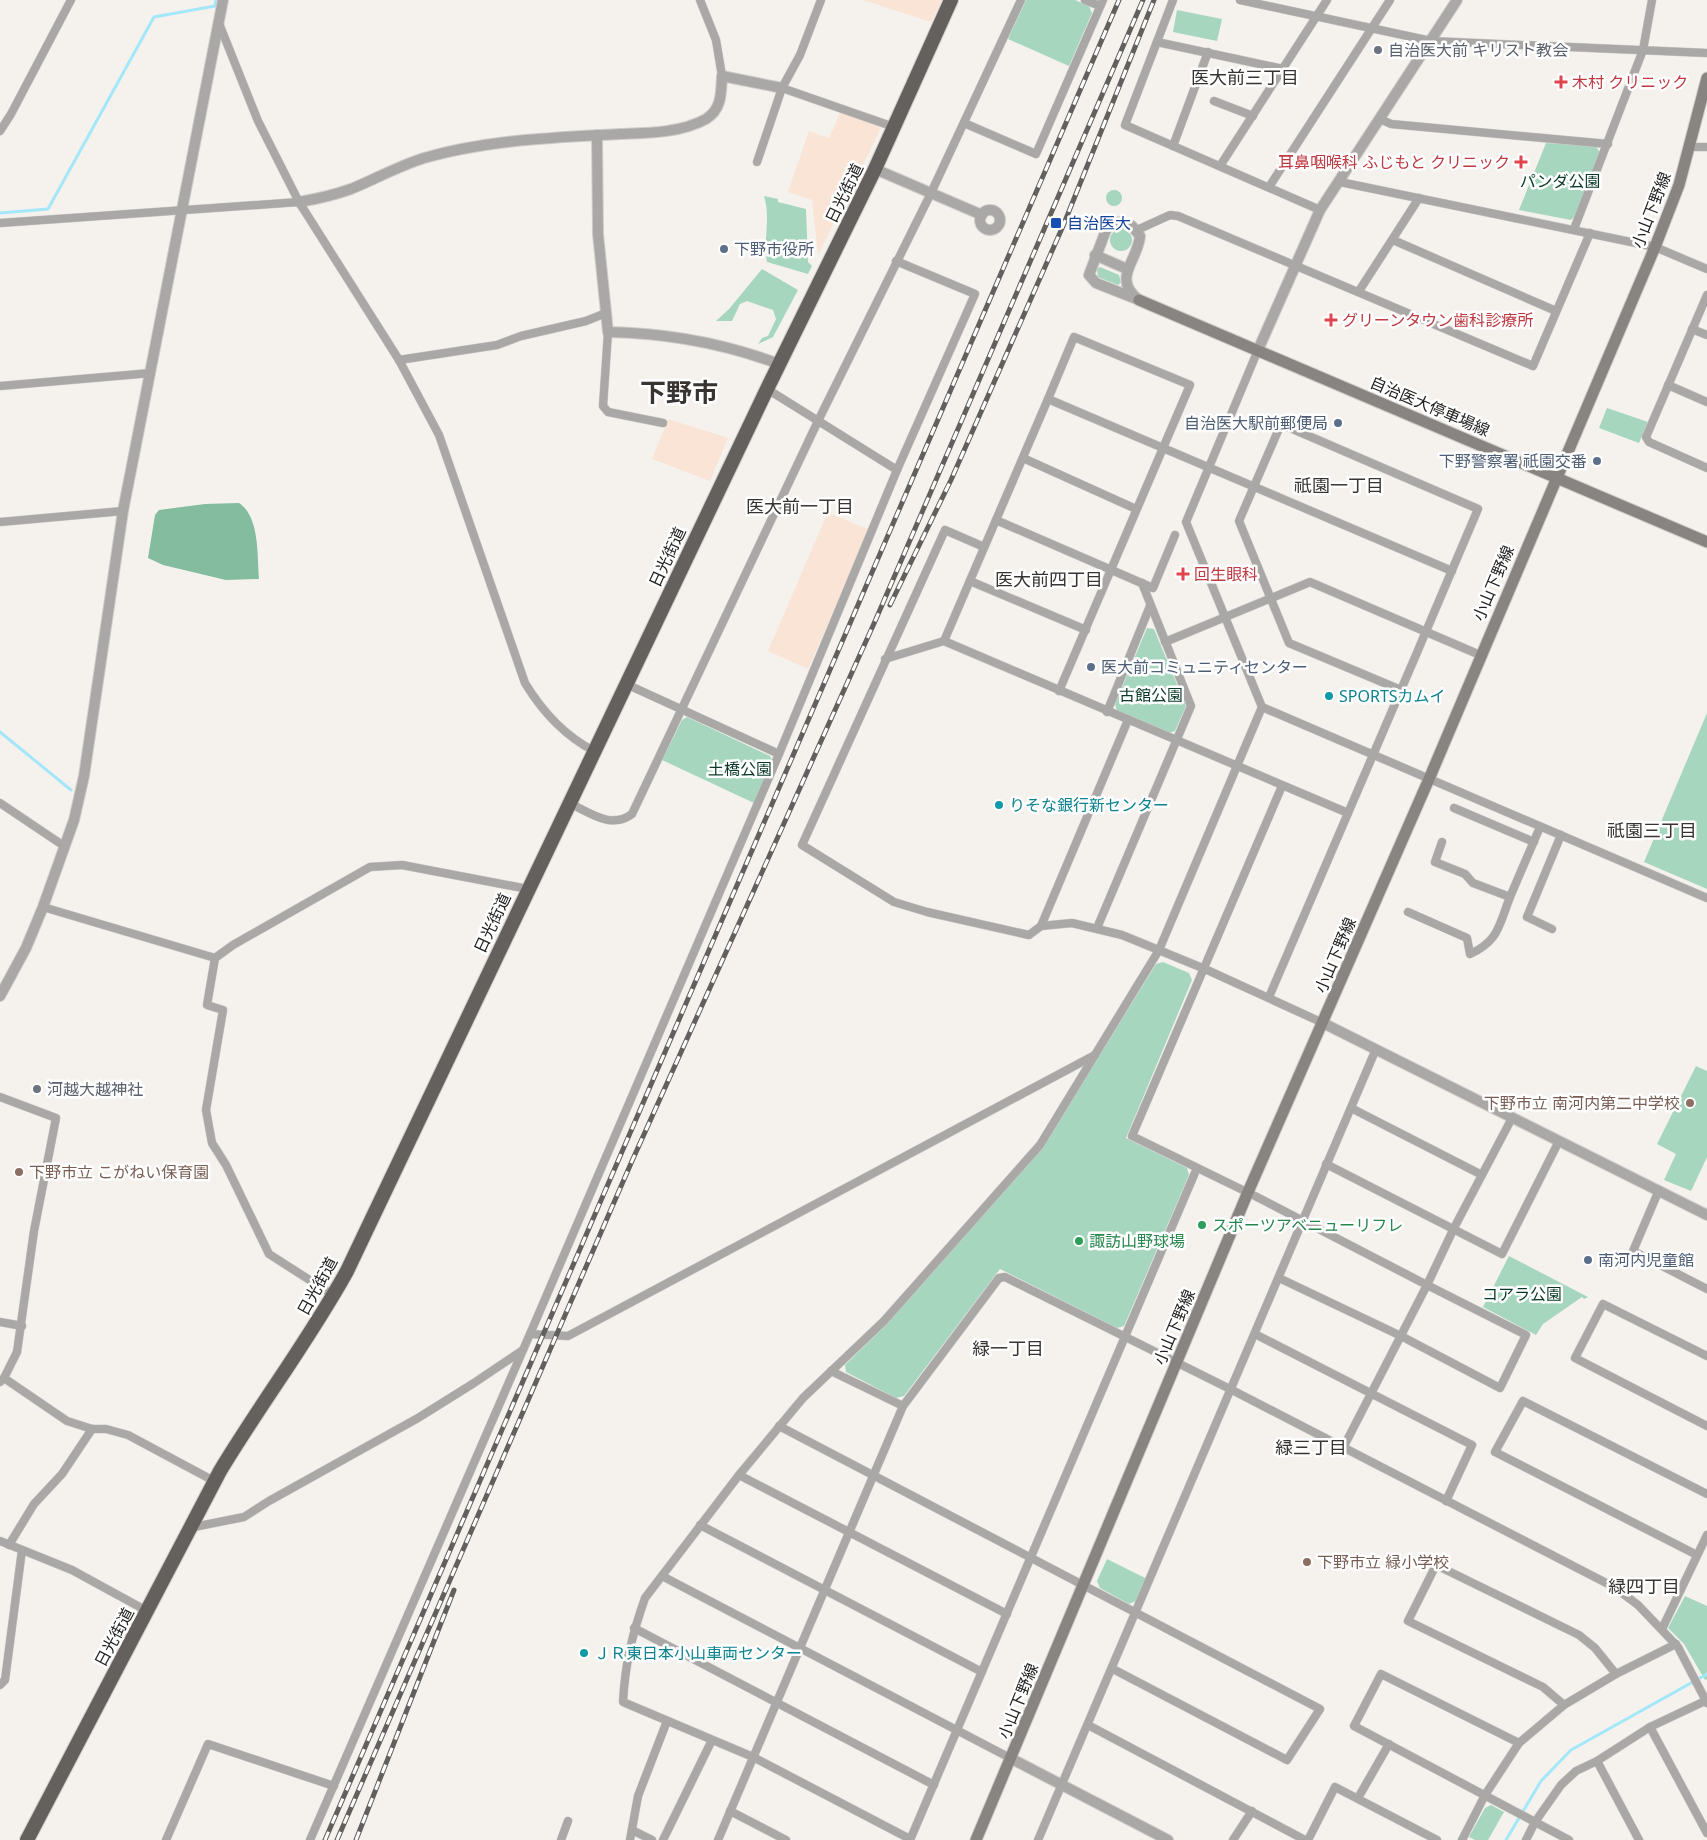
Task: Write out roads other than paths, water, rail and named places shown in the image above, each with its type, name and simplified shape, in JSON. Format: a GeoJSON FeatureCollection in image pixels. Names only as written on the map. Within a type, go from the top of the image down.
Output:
{"type":"FeatureCollection","features":[{"type":"Feature","properties":{"kind":"highway","name":"日光街道"},"geometry":{"type":"LineString","coordinates":[[27,1840],[214,1481],[254,1415],[304,1345],[333,1295],[766,389],[875,169],[951,0]]}},
{"type":"Feature","properties":{"kind":"main road","name":"小山下野線"},"geometry":{"type":"LineString","coordinates":[[976,1840],[1012,1759],[1248,1192],[1429,779],[1480,655],[1655,247],[1690,147],[1707,78]]}},
{"type":"Feature","properties":{"kind":"main road","name":"自治医大停車場線"},"geometry":{"type":"LineString","coordinates":[[1139,300],[1707,542]]}},
{"type":"Feature","properties":{"kind":"street"},"geometry":{"type":"LineString","coordinates":[[0,131],[11,114],[71,0]]}},
{"type":"Feature","properties":{"kind":"street"},"geometry":{"type":"LineString","coordinates":[[1,992],[26,948],[44,907],[74,820],[84,776],[123,511],[220,26],[223,0]]}},
{"type":"Feature","properties":{"kind":"street"},"geometry":{"type":"LineString","coordinates":[[0,223],[299,202],[349,189],[399,168],[447,152],[526,141],[667,131],[705,120],[715,112],[720,103],[722,76],[716,40],[700,0]]}},
{"type":"Feature","properties":{"kind":"street"},"geometry":{"type":"LineString","coordinates":[[757,162],[782,88],[800,55],[821,0]]}},
{"type":"Feature","properties":{"kind":"street"},"geometry":{"type":"LineString","coordinates":[[569,803],[607,821],[625,819],[632,814],[818,421],[931,192],[1022,0]]}},
{"type":"Feature","properties":{"kind":"street"},"geometry":{"type":"LineString","coordinates":[[964,123],[1036,154],[1102,3],[1085,0]]}},
{"type":"Feature","properties":{"kind":"street"},"geometry":{"type":"LineString","coordinates":[[1173,0],[1125,125],[1320,210]]}},
{"type":"Feature","properties":{"kind":"street"},"geometry":{"type":"LineString","coordinates":[[1240,0],[1261,2],[1431,41],[1707,53]]}},
{"type":"Feature","properties":{"kind":"street"},"geometry":{"type":"LineString","coordinates":[[1220,166],[1327,0]]}},
{"type":"Feature","properties":{"kind":"street"},"geometry":{"type":"LineString","coordinates":[[1270,187],[1390,0]]}},
{"type":"Feature","properties":{"kind":"street"},"geometry":{"type":"LineString","coordinates":[[1457,0],[1320,210],[1258,350],[1186,522],[1262,707],[1373,753],[1429,779],[1707,898]]}},
{"type":"Feature","properties":{"kind":"street"},"geometry":{"type":"LineString","coordinates":[[1574,229],[1643,50],[1652,0]]}},
{"type":"Feature","properties":{"kind":"street"},"geometry":{"type":"LineString","coordinates":[[220,26],[258,121],[299,202],[399,360],[439,435],[525,683],[538,704],[548,714],[579,743],[594,751]]}},
{"type":"Feature","properties":{"kind":"street"},"geometry":{"type":"LineString","coordinates":[[1157,42],[1283,68]]}},
{"type":"Feature","properties":{"kind":"street"},"geometry":{"type":"LineString","coordinates":[[1173,146],[1208,52]]}},
{"type":"Feature","properties":{"kind":"street"},"geometry":{"type":"LineString","coordinates":[[722,76],[782,88],[894,127]]}},
{"type":"Feature","properties":{"kind":"street"},"geometry":{"type":"LineString","coordinates":[[1214,101],[1253,116]]}},
{"type":"Feature","properties":{"kind":"street"},"geometry":{"type":"LineString","coordinates":[[1380,119],[1391,124],[1608,144]]}},
{"type":"Feature","properties":{"kind":"street"},"geometry":{"type":"LineString","coordinates":[[597,135],[598,234],[608,332],[603,406],[608,412],[663,423]]}},
{"type":"Feature","properties":{"kind":"street"},"geometry":{"type":"LineString","coordinates":[[1690,147],[1707,147]]}},
{"type":"Feature","properties":{"kind":"street"},"geometry":{"type":"LineString","coordinates":[[875,169],[982,215]]}},
{"type":"Feature","properties":{"kind":"street"},"geometry":{"type":"LineString","coordinates":[[1340,182],[1590,232],[1655,247],[1707,269]]}},
{"type":"Feature","properties":{"kind":"street"},"geometry":{"type":"LineString","coordinates":[[1359,291],[1419,198]]}},
{"type":"Feature","properties":{"kind":"street"},"geometry":{"type":"LineString","coordinates":[[1137,230],[1170,215],[1178,216],[1533,366],[1590,232]]}},
{"type":"Feature","properties":{"kind":"street"},"geometry":{"type":"LineString","coordinates":[[1122,222],[1137,230],[1140,241],[1127,269],[1128,289],[1139,300],[1091,280],[1089,270],[1110,225],[1122,222]]}},
{"type":"Feature","properties":{"kind":"street"},"geometry":{"type":"LineString","coordinates":[[1393,240],[1556,311]]}},
{"type":"Feature","properties":{"kind":"street"},"geometry":{"type":"LineString","coordinates":[[1095,255],[1127,269]]}},
{"type":"Feature","properties":{"kind":"street"},"geometry":{"type":"LineString","coordinates":[[310,1840],[530,1334],[778,754],[897,470],[975,294],[896,261]]}},
{"type":"Feature","properties":{"kind":"street"},"geometry":{"type":"LineString","coordinates":[[1707,294],[1646,437],[1649,442],[1707,468]]}},
{"type":"Feature","properties":{"kind":"street"},"geometry":{"type":"LineString","coordinates":[[399,360],[497,345],[521,336],[586,321],[606,313]]}},
{"type":"Feature","properties":{"kind":"street"},"geometry":{"type":"LineString","coordinates":[[1692,329],[1707,335]]}},
{"type":"Feature","properties":{"kind":"street"},"geometry":{"type":"LineString","coordinates":[[608,332],[679,336],[735,349],[779,364]]}},
{"type":"Feature","properties":{"kind":"street"},"geometry":{"type":"LineString","coordinates":[[944,641],[1074,337],[1190,385],[1059,691]]}},
{"type":"Feature","properties":{"kind":"street"},"geometry":{"type":"LineString","coordinates":[[0,386],[151,374]]}},
{"type":"Feature","properties":{"kind":"street"},"geometry":{"type":"LineString","coordinates":[[1668,385],[1707,402]]}},
{"type":"Feature","properties":{"kind":"street"},"geometry":{"type":"LineString","coordinates":[[766,389],[897,470]]}},
{"type":"Feature","properties":{"kind":"street"},"geometry":{"type":"LineString","coordinates":[[1048,399],[1452,571]]}},
{"type":"Feature","properties":{"kind":"street"},"geometry":{"type":"LineString","coordinates":[[1270,997],[1373,753],[1401,690],[1478,509],[1281,424],[1240,522],[1289,643],[1401,690]]}},
{"type":"Feature","properties":{"kind":"street"},"geometry":{"type":"LineString","coordinates":[[1023,458],[1136,509]]}},
{"type":"Feature","properties":{"kind":"street"},"geometry":{"type":"LineString","coordinates":[[0,522],[123,511]]}},
{"type":"Feature","properties":{"kind":"street"},"geometry":{"type":"LineString","coordinates":[[996,520],[1153,588],[1174,535]]}},
{"type":"Feature","properties":{"kind":"street"},"geometry":{"type":"LineString","coordinates":[[984,547],[945,530],[802,844],[894,902],[927,912],[1029,935],[1041,926],[1128,720]]}},
{"type":"Feature","properties":{"kind":"street"},"geometry":{"type":"LineString","coordinates":[[970,581],[1086,630]]}},
{"type":"Feature","properties":{"kind":"street"},"geometry":{"type":"LineString","coordinates":[[1165,642],[1310,582],[1480,655]]}},
{"type":"Feature","properties":{"kind":"street"},"geometry":{"type":"LineString","coordinates":[[1097,928],[1191,706],[1142,583]]}},
{"type":"Feature","properties":{"kind":"street"},"geometry":{"type":"LineString","coordinates":[[1107,712],[1150,606]]}},
{"type":"Feature","properties":{"kind":"street"},"geometry":{"type":"LineString","coordinates":[[885,659],[944,641],[1236,767],[1348,813]]}},
{"type":"Feature","properties":{"kind":"street"},"geometry":{"type":"LineString","coordinates":[[626,684],[778,754]]}},
{"type":"Feature","properties":{"kind":"street"},"geometry":{"type":"LineString","coordinates":[[1197,1168],[910,1840],[753,1757],[624,1702],[625,1666],[634,1628],[645,1598],[739,1475],[803,1398],[884,1321],[1040,1145],[1158,950],[1262,707]]}},
{"type":"Feature","properties":{"kind":"street"},"geometry":{"type":"LineString","coordinates":[[1279,1278],[1401,1336],[1500,1388],[1526,1335],[1248,1192],[1132,1136],[1282,786]]}},
{"type":"Feature","properties":{"kind":"street"},"geometry":{"type":"LineString","coordinates":[[0,803],[64,846]]}},
{"type":"Feature","properties":{"kind":"street"},"geometry":{"type":"LineString","coordinates":[[1454,808],[1534,842]]}},
{"type":"Feature","properties":{"kind":"street"},"geometry":{"type":"LineString","coordinates":[[1408,912],[1468,938],[1470,954],[1487,946],[1496,934],[1540,826]]}},
{"type":"Feature","properties":{"kind":"street"},"geometry":{"type":"LineString","coordinates":[[1552,929],[1527,917],[1561,835]]}},
{"type":"Feature","properties":{"kind":"street"},"geometry":{"type":"LineString","coordinates":[[1442,842],[1435,862],[1466,874],[1473,882],[1510,897]]}},
{"type":"Feature","properties":{"kind":"street"},"geometry":{"type":"LineString","coordinates":[[333,1295],[269,1254],[226,1165],[212,1143],[206,1110],[224,1010],[207,1005],[215,958],[232,945],[370,867],[402,865],[528,889]]}},
{"type":"Feature","properties":{"kind":"street"},"geometry":{"type":"LineString","coordinates":[[44,907],[215,958]]}},
{"type":"Feature","properties":{"kind":"street"},"geometry":{"type":"LineString","coordinates":[[1041,926],[1072,923],[1097,928],[1158,950],[1270,997],[1707,1215]]}},
{"type":"Feature","properties":{"kind":"street"},"geometry":{"type":"LineString","coordinates":[[1038,1840],[1113,1669],[1376,1049]]}},
{"type":"Feature","properties":{"kind":"street"},"geometry":{"type":"LineString","coordinates":[[530,1334],[568,1336],[1095,1055]]}},
{"type":"Feature","properties":{"kind":"street"},"geometry":{"type":"LineString","coordinates":[[0,1097],[56,1118],[34,1231],[17,1352],[2,1380],[67,1421],[92,1429],[106,1429],[128,1435],[214,1481]]}},
{"type":"Feature","properties":{"kind":"street"},"geometry":{"type":"LineString","coordinates":[[1351,1108],[1482,1175]]}},
{"type":"Feature","properties":{"kind":"street"},"geometry":{"type":"LineString","coordinates":[[1343,1448],[1512,1118]]}},
{"type":"Feature","properties":{"kind":"street"},"geometry":{"type":"LineString","coordinates":[[1326,1164],[1502,1254],[1559,1141]]}},
{"type":"Feature","properties":{"kind":"street"},"geometry":{"type":"LineString","coordinates":[[1659,1190],[1633,1251],[1707,1289]]}},
{"type":"Feature","properties":{"kind":"street"},"geometry":{"type":"LineString","coordinates":[[718,1840],[903,1406],[999,1278],[1005,1277],[1124,1338],[1232,1390],[1614,1587],[1638,1605],[1676,1644],[1707,1702],[1650,1727],[1597,1761],[1576,1771],[1561,1785],[1535,1822],[1526,1840]]}},
{"type":"Feature","properties":{"kind":"street"},"geometry":{"type":"LineString","coordinates":[[1707,1356],[1603,1304],[1575,1358],[1707,1426]]}},
{"type":"Feature","properties":{"kind":"street"},"geometry":{"type":"LineString","coordinates":[[0,1322],[22,1326]]}},
{"type":"Feature","properties":{"kind":"street"},"geometry":{"type":"LineString","coordinates":[[1255,1334],[1472,1445],[1446,1501]]}},
{"type":"Feature","properties":{"kind":"street"},"geometry":{"type":"LineString","coordinates":[[189,1528],[244,1517],[268,1501],[418,1418],[523,1350]]}},
{"type":"Feature","properties":{"kind":"street"},"geometry":{"type":"LineString","coordinates":[[832,1371],[903,1406]]}},
{"type":"Feature","properties":{"kind":"street"},"geometry":{"type":"LineString","coordinates":[[1697,1555],[1495,1452],[1523,1401],[1707,1494]]}},
{"type":"Feature","properties":{"kind":"street"},"geometry":{"type":"LineString","coordinates":[[779,1426],[1084,1584],[1136,1614],[1320,1708],[1287,1760],[1113,1669]]}},
{"type":"Feature","properties":{"kind":"street"},"geometry":{"type":"LineString","coordinates":[[9,1545],[34,1504],[62,1474],[92,1429]]}},
{"type":"Feature","properties":{"kind":"street"},"geometry":{"type":"LineString","coordinates":[[739,1475],[1007,1614]]}},
{"type":"Feature","properties":{"kind":"street"},"geometry":{"type":"LineString","coordinates":[[700,1525],[982,1672]]}},
{"type":"Feature","properties":{"kind":"street"},"geometry":{"type":"LineString","coordinates":[[1662,1629],[1707,1535]]}},
{"type":"Feature","properties":{"kind":"street"},"geometry":{"type":"LineString","coordinates":[[0,1541],[76,1572],[147,1611]]}},
{"type":"Feature","properties":{"kind":"street"},"geometry":{"type":"LineString","coordinates":[[0,1685],[5,1680],[22,1550]]}},
{"type":"Feature","properties":{"kind":"street"},"geometry":{"type":"LineString","coordinates":[[1564,1705],[1543,1687],[1408,1620],[1436,1565],[1579,1636],[1595,1648],[1616,1674]]}},
{"type":"Feature","properties":{"kind":"street"},"geometry":{"type":"LineString","coordinates":[[662,1576],[1168,1840]]}},
{"type":"Feature","properties":{"kind":"street"},"geometry":{"type":"LineString","coordinates":[[634,1628],[934,1784]]}},
{"type":"Feature","properties":{"kind":"street"},"geometry":{"type":"LineString","coordinates":[[1462,1840],[1485,1795],[1519,1744],[1564,1705],[1616,1674],[1676,1644]]}},
{"type":"Feature","properties":{"kind":"street"},"geometry":{"type":"LineString","coordinates":[[1519,1744],[1381,1674],[1354,1726],[1569,1840]]}},
{"type":"Feature","properties":{"kind":"street"},"geometry":{"type":"LineString","coordinates":[[630,1840],[638,1796],[667,1720]]}},
{"type":"Feature","properties":{"kind":"street"},"geometry":{"type":"LineString","coordinates":[[1088,1725],[1307,1840],[1335,1787],[1437,1840]]}},
{"type":"Feature","properties":{"kind":"street"},"geometry":{"type":"LineString","coordinates":[[1650,1727],[1707,1834]]}},
{"type":"Feature","properties":{"kind":"street"},"geometry":{"type":"LineString","coordinates":[[663,1840],[712,1740]]}},
{"type":"Feature","properties":{"kind":"street"},"geometry":{"type":"LineString","coordinates":[[166,1840],[208,1744],[334,1786]]}},
{"type":"Feature","properties":{"kind":"street"},"geometry":{"type":"LineString","coordinates":[[1358,1798],[1389,1744]]}},
{"type":"Feature","properties":{"kind":"street"},"geometry":{"type":"LineString","coordinates":[[1597,1761],[1639,1840]]}},
{"type":"Feature","properties":{"kind":"street"},"geometry":{"type":"LineString","coordinates":[[730,1810],[786,1840]]}},
{"type":"Feature","properties":{"kind":"street"},"geometry":{"type":"LineString","coordinates":[[1233,1840],[1252,1812]]}},
{"type":"Feature","properties":{"kind":"street"},"geometry":{"type":"LineString","coordinates":[[561,1840],[568,1820]]}},
{"type":"Feature","properties":{"kind":"street"},"geometry":{"type":"LineString","coordinates":[[632,1830],[652,1840]]}},
{"type":"Feature","properties":{"kind":"waterway"},"geometry":{"type":"LineString","coordinates":[[0,213],[48,209],[154,17],[215,6],[216,0]]}},
{"type":"Feature","properties":{"kind":"waterway"},"geometry":{"type":"LineString","coordinates":[[0,732],[71,790]]}},
{"type":"Feature","properties":{"kind":"waterway"},"geometry":{"type":"LineString","coordinates":[[1506,1840],[1541,1781],[1571,1750],[1707,1674]]}},
{"type":"Feature","properties":{"kind":"railway"},"geometry":{"type":"LineString","coordinates":[[325,1840],[1119,0]]}},
{"type":"Feature","properties":{"kind":"railway"},"geometry":{"type":"LineString","coordinates":[[337,1840],[632,1161],[876,619],[1143,0]]}},
{"type":"Feature","properties":{"kind":"railway"},"geometry":{"type":"LineString","coordinates":[[890,605],[951,480],[1063,226],[1154,0]]}},
{"type":"Feature","properties":{"kind":"railway"},"geometry":{"type":"LineString","coordinates":[[356,1840],[454,1590]]}},
{"type":"Feature","properties":{"kind":"place","name":"自治医大前 キリスト教会"},"geometry":{"type":"Point","coordinates":[1378,50]}},
{"type":"Feature","properties":{"kind":"place","name":"木村 クリニック"},"geometry":{"type":"Point","coordinates":[1561,82]}},
{"type":"Feature","properties":{"kind":"place","name":"耳鼻咽喉科 ふじもと クリニック"},"geometry":{"type":"Point","coordinates":[1521,162]}},
{"type":"Feature","properties":{"kind":"place","name":"自治医大"},"geometry":{"type":"Point","coordinates":[1056,223]}},
{"type":"Feature","properties":{"kind":"place","name":"下野市役所"},"geometry":{"type":"Point","coordinates":[724,249]}},
{"type":"Feature","properties":{"kind":"place","name":"グリーンタウン歯科診療所"},"geometry":{"type":"Point","coordinates":[1331,320]}},
{"type":"Feature","properties":{"kind":"place","name":"自治医大駅前郵便局"},"geometry":{"type":"Point","coordinates":[1338,423]}},
{"type":"Feature","properties":{"kind":"place","name":"下野警察署 祇園交番"},"geometry":{"type":"Point","coordinates":[1597,461]}},
{"type":"Feature","properties":{"kind":"place","name":"回生眼科"},"geometry":{"type":"Point","coordinates":[1183,574]}},
{"type":"Feature","properties":{"kind":"place","name":"医大前コミュニティセンター"},"geometry":{"type":"Point","coordinates":[1091,667]}},
{"type":"Feature","properties":{"kind":"place","name":"SPORTSカムイ"},"geometry":{"type":"Point","coordinates":[1329,696]}},
{"type":"Feature","properties":{"kind":"place","name":"りそな銀行新センター"},"geometry":{"type":"Point","coordinates":[999,805]}},
{"type":"Feature","properties":{"kind":"place","name":"河越大越神社"},"geometry":{"type":"Point","coordinates":[37,1089]}},
{"type":"Feature","properties":{"kind":"place","name":"下野市立 南河内第二中学校"},"geometry":{"type":"Point","coordinates":[1690,1103]}},
{"type":"Feature","properties":{"kind":"place","name":"下野市立 こがねい保育園"},"geometry":{"type":"Point","coordinates":[19,1172]}},
{"type":"Feature","properties":{"kind":"place","name":"スポーツアベニューリフレ"},"geometry":{"type":"Point","coordinates":[1202,1225]}},
{"type":"Feature","properties":{"kind":"place","name":"諏訪山野球場"},"geometry":{"type":"Point","coordinates":[1079,1241]}},
{"type":"Feature","properties":{"kind":"place","name":"南河内児童館"},"geometry":{"type":"Point","coordinates":[1588,1260]}},
{"type":"Feature","properties":{"kind":"place","name":"下野市立 緑小学校"},"geometry":{"type":"Point","coordinates":[1307,1562]}},
{"type":"Feature","properties":{"kind":"place","name":"ＪＲ東日本小山車両センター"},"geometry":{"type":"Point","coordinates":[584,1653]}},
{"type":"Feature","properties":{"kind":"district","name":"医大前三丁目"},"geometry":{"type":"Point","coordinates":[1245,78]}},
{"type":"Feature","properties":{"kind":"district","name":"下野市"},"geometry":{"type":"Point","coordinates":[679,393]}},
{"type":"Feature","properties":{"kind":"district","name":"祇園一丁目"},"geometry":{"type":"Point","coordinates":[1339,486]}},
{"type":"Feature","properties":{"kind":"district","name":"医大前一丁目"},"geometry":{"type":"Point","coordinates":[800,507]}},
{"type":"Feature","properties":{"kind":"district","name":"医大前四丁目"},"geometry":{"type":"Point","coordinates":[1049,580]}},
{"type":"Feature","properties":{"kind":"district","name":"祇園三丁目"},"geometry":{"type":"Point","coordinates":[1652,831]}},
{"type":"Feature","properties":{"kind":"district","name":"緑一丁目"},"geometry":{"type":"Point","coordinates":[1008,1349]}},
{"type":"Feature","properties":{"kind":"district","name":"緑三丁目"},"geometry":{"type":"Point","coordinates":[1311,1448]}},
{"type":"Feature","properties":{"kind":"district","name":"緑四丁目"},"geometry":{"type":"Point","coordinates":[1644,1587]}},
{"type":"Feature","properties":{"kind":"park label","name":"パンダ公園"},"geometry":{"type":"Point","coordinates":[1560,181]}},
{"type":"Feature","properties":{"kind":"park label","name":"古館公園"},"geometry":{"type":"Point","coordinates":[1151,695]}},
{"type":"Feature","properties":{"kind":"park label","name":"土橋公園"},"geometry":{"type":"Point","coordinates":[740,769]}},
{"type":"Feature","properties":{"kind":"park label","name":"コアラ公園"},"geometry":{"type":"Point","coordinates":[1522,1294]}}]}
